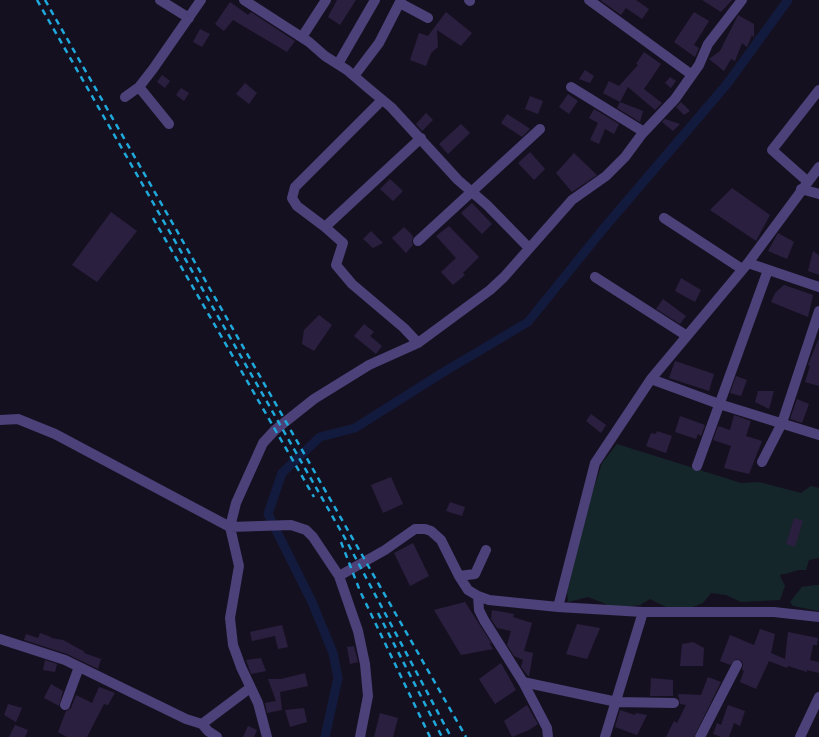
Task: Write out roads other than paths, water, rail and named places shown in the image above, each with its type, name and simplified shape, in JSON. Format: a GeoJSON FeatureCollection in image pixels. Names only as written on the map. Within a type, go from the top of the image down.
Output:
{"type":"FeatureCollection","features":[{"type":"Feature","properties":{"kind":"street"},"geometry":{"type":"LineString","coordinates":[[160,0],[189,18]]}},
{"type":"Feature","properties":{"kind":"street"},"geometry":{"type":"LineString","coordinates":[[125,97],[139,87],[201,0]]}},
{"type":"Feature","properties":{"kind":"street"},"geometry":{"type":"LineString","coordinates":[[245,0],[302,37],[354,76],[382,100],[421,138],[458,180],[529,248]]}},
{"type":"Feature","properties":{"kind":"street"},"geometry":{"type":"LineString","coordinates":[[302,37],[326,0]]}},
{"type":"Feature","properties":{"kind":"street"},"geometry":{"type":"LineString","coordinates":[[338,64],[375,0]]}},
{"type":"Feature","properties":{"kind":"street"},"geometry":{"type":"LineString","coordinates":[[589,0],[692,75]]}},
{"type":"Feature","properties":{"kind":"street"},"geometry":{"type":"LineString","coordinates":[[267,737],[258,703],[250,688],[233,645],[230,618],[239,566],[230,527],[236,503],[248,474],[264,443],[275,430],[314,399],[351,374],[376,361],[418,343],[490,290],[572,200],[606,176],[625,156],[644,132],[675,98],[699,65],[708,44],[741,0]]}},
{"type":"Feature","properties":{"kind":"street"},"geometry":{"type":"LineString","coordinates":[[354,76],[379,43],[401,1],[428,18]]}},
{"type":"Feature","properties":{"kind":"street"},"geometry":{"type":"LineString","coordinates":[[139,87],[169,124]]}},
{"type":"Feature","properties":{"kind":"street"},"geometry":{"type":"LineString","coordinates":[[571,87],[644,132]]}},
{"type":"Feature","properties":{"kind":"street"},"geometry":{"type":"LineString","coordinates":[[819,90],[772,150],[804,185],[819,194]]}},
{"type":"Feature","properties":{"kind":"street"},"geometry":{"type":"LineString","coordinates":[[382,100],[295,187],[292,198],[296,206],[325,227],[343,243],[336,265],[352,284],[404,328],[418,343]]}},
{"type":"Feature","properties":{"kind":"street"},"geometry":{"type":"LineString","coordinates":[[418,241],[540,129]]}},
{"type":"Feature","properties":{"kind":"street"},"geometry":{"type":"LineString","coordinates":[[325,227],[421,138]]}},
{"type":"Feature","properties":{"kind":"street"},"geometry":{"type":"LineString","coordinates":[[558,607],[595,463],[651,379],[745,266],[804,185],[819,167]]}},
{"type":"Feature","properties":{"kind":"street"},"geometry":{"type":"LineString","coordinates":[[664,218],[745,266],[768,270],[819,287]]}},
{"type":"Feature","properties":{"kind":"street"},"geometry":{"type":"LineString","coordinates":[[696,466],[768,270]]}},
{"type":"Feature","properties":{"kind":"street"},"geometry":{"type":"LineString","coordinates":[[596,277],[687,336]]}},
{"type":"Feature","properties":{"kind":"street"},"geometry":{"type":"LineString","coordinates":[[762,462],[782,423],[819,311]]}},
{"type":"Feature","properties":{"kind":"street"},"geometry":{"type":"LineString","coordinates":[[651,379],[719,404],[819,435]]}},
{"type":"Feature","properties":{"kind":"street"},"geometry":{"type":"LineString","coordinates":[[0,420],[18,420],[55,434],[230,527],[291,525],[306,530],[313,537],[339,576],[358,632],[365,664],[368,696],[360,737]]}},
{"type":"Feature","properties":{"kind":"street"},"geometry":{"type":"LineString","coordinates":[[339,576],[384,550],[415,529],[420,529],[431,531],[441,540],[459,576],[468,590],[489,600],[558,607],[643,612],[774,612],[819,617]]}},
{"type":"Feature","properties":{"kind":"street"},"geometry":{"type":"LineString","coordinates":[[459,576],[475,574],[486,550]]}},
{"type":"Feature","properties":{"kind":"street"},"geometry":{"type":"LineString","coordinates":[[478,596],[480,610],[484,620],[523,682],[546,728],[548,737]]}},
{"type":"Feature","properties":{"kind":"street"},"geometry":{"type":"LineString","coordinates":[[605,737],[617,702],[643,612]]}},
{"type":"Feature","properties":{"kind":"street"},"geometry":{"type":"LineString","coordinates":[[0,639],[65,660],[186,719],[202,724],[208,731],[217,737]]}},
{"type":"Feature","properties":{"kind":"street"},"geometry":{"type":"LineString","coordinates":[[700,737],[737,665]]}},
{"type":"Feature","properties":{"kind":"street"},"geometry":{"type":"LineString","coordinates":[[65,705],[79,667]]}},
{"type":"Feature","properties":{"kind":"street"},"geometry":{"type":"LineString","coordinates":[[523,682],[617,702],[674,703]]}},
{"type":"Feature","properties":{"kind":"street"},"geometry":{"type":"LineString","coordinates":[[202,724],[250,688]]}},
{"type":"Feature","properties":{"kind":"street"},"geometry":{"type":"LineString","coordinates":[[802,737],[819,697]]}},
{"type":"Feature","properties":{"kind":"waterway"},"geometry":{"type":"LineString","coordinates":[[325,737],[338,678],[333,653],[312,602],[268,514],[282,473],[320,437],[355,428],[442,373],[528,322],[604,228],[727,84],[788,0]]}},
{"type":"Feature","properties":{"kind":"railway"},"geometry":{"type":"LineString","coordinates":[[37,0],[346,540],[451,737]]}},
{"type":"Feature","properties":{"kind":"railway"},"geometry":{"type":"LineString","coordinates":[[45,0],[466,737]]}},
{"type":"Feature","properties":{"kind":"railway"},"geometry":{"type":"LineString","coordinates":[[153,218],[314,497]]}},
{"type":"Feature","properties":{"kind":"railway"},"geometry":{"type":"LineString","coordinates":[[341,542],[360,591],[430,737]]}},
{"type":"Feature","properties":{"kind":"railway"},"geometry":{"type":"LineString","coordinates":[[378,613],[442,737]]}}]}
